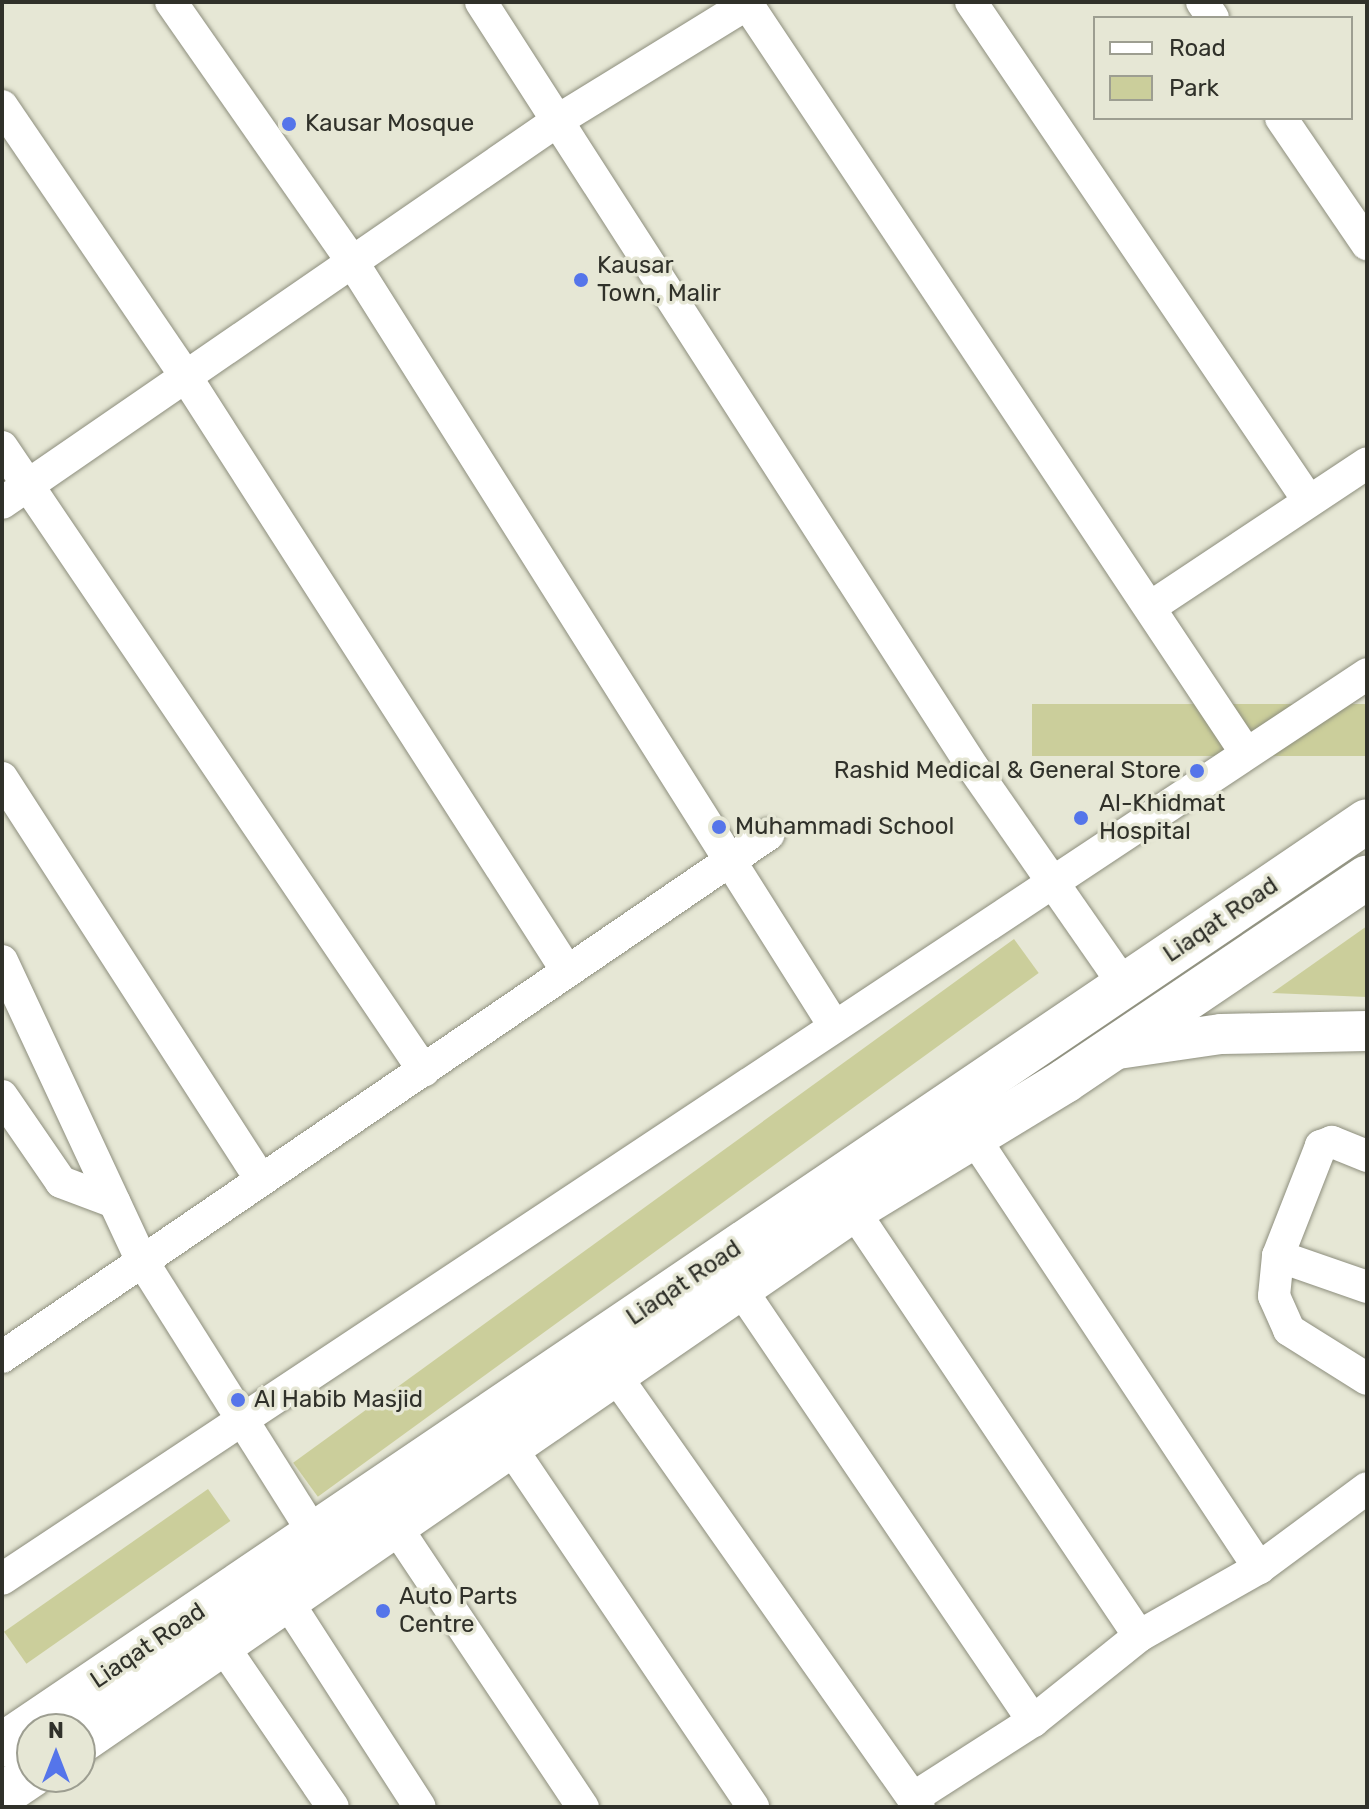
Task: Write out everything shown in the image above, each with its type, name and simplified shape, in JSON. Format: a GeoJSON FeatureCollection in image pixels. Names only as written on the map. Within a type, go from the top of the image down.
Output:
{"type":"FeatureCollection","features":[{"type":"Feature","properties":{"kind":"main road","name":"Liaqat Road"},"geometry":{"type":"LineString","coordinates":[[2,1745],[1367,821]]}},
{"type":"Feature","properties":{"kind":"main road"},"geometry":{"type":"LineString","coordinates":[[96,1731],[853,1210],[971,1133],[1111,1050],[1367,877]]}},
{"type":"Feature","properties":{"kind":"street"},"geometry":{"type":"LineString","coordinates":[[171,2],[353,263],[725,862],[833,1024]]}},
{"type":"Feature","properties":{"kind":"street"},"geometry":{"type":"LineString","coordinates":[[481,2],[560,119],[1051,879],[1125,986]]}},
{"type":"Feature","properties":{"kind":"street"},"geometry":{"type":"LineString","coordinates":[[971,2],[1308,500]]}},
{"type":"Feature","properties":{"kind":"street"},"geometry":{"type":"LineString","coordinates":[[15,494],[560,119],[748,3],[1152,606],[1246,753]]}},
{"type":"Feature","properties":{"kind":"street"},"geometry":{"type":"LineString","coordinates":[[2,106],[186,377],[567,971]]}},
{"type":"Feature","properties":{"kind":"street"},"geometry":{"type":"LineString","coordinates":[[1282,120],[1367,244]]}},
{"type":"Feature","properties":{"kind":"street"},"geometry":{"type":"LineString","coordinates":[[2,447],[15,494],[424,1071]]}},
{"type":"Feature","properties":{"kind":"street"},"geometry":{"type":"LineString","coordinates":[[1152,606],[1367,463]]}},
{"type":"Feature","properties":{"kind":"street"},"geometry":{"type":"LineString","coordinates":[[2,1579],[1051,879],[1367,674]]}},
{"type":"Feature","properties":{"kind":"street"},"geometry":{"type":"LineString","coordinates":[[2,778],[260,1179]]}},
{"type":"Feature","properties":{"kind":"street"},"geometry":{"type":"LineString","coordinates":[[2,1357],[141,1259],[424,1071],[769,834]]}},
{"type":"Feature","properties":{"kind":"street"},"geometry":{"type":"LineString","coordinates":[[2,961],[141,1259],[314,1534]]}},
{"type":"Feature","properties":{"kind":"street"},"geometry":{"type":"LineString","coordinates":[[1111,1050],[1221,1034],[1367,1031]]}},
{"type":"Feature","properties":{"kind":"street"},"geometry":{"type":"LineString","coordinates":[[2,1096],[61,1182],[114,1202]]}},
{"type":"Feature","properties":{"kind":"street"},"geometry":{"type":"LineString","coordinates":[[971,1133],[1259,1568]]}},
{"type":"Feature","properties":{"kind":"street"},"geometry":{"type":"LineString","coordinates":[[1367,1156],[1332,1142],[1321,1146],[1278,1256],[1274,1296],[1284,1323],[1367,1379]]}},
{"type":"Feature","properties":{"kind":"street"},"geometry":{"type":"LineString","coordinates":[[853,1210],[1139,1636]]}},
{"type":"Feature","properties":{"kind":"street"},"geometry":{"type":"LineString","coordinates":[[1278,1256],[1367,1287]]}},
{"type":"Feature","properties":{"kind":"street"},"geometry":{"type":"LineString","coordinates":[[740,1288],[1033,1721]]}},
{"type":"Feature","properties":{"kind":"street"},"geometry":{"type":"LineString","coordinates":[[615,1375],[916,1803],[1033,1721],[1139,1636],[1259,1568],[1367,1488]]}},
{"type":"Feature","properties":{"kind":"street"},"geometry":{"type":"LineString","coordinates":[[509,1445],[753,1807]]}},
{"type":"Feature","properties":{"kind":"street"},"geometry":{"type":"LineString","coordinates":[[396,1527],[583,1807]]}},
{"type":"Feature","properties":{"kind":"street"},"geometry":{"type":"LineString","coordinates":[[287,1601],[420,1807]]}},
{"type":"Feature","properties":{"kind":"street"},"geometry":{"type":"LineString","coordinates":[[223,1646],[333,1807]]}},
{"type":"Feature","properties":{"kind":"green space"},"geometry":{"type":"Polygon","coordinates":[[[1032,704],[1367,704],[1367,756],[1032,756],[1032,704]]]}},
{"type":"Feature","properties":{"kind":"green space"},"geometry":{"type":"Polygon","coordinates":[[[1367,926],[1367,997],[1272,993],[1367,926]]]}},
{"type":"Feature","properties":{"kind":"green space"},"geometry":{"type":"Polygon","coordinates":[[[1014,939],[1039,973],[318,1497],[293,1463],[1014,939]]]}},
{"type":"Feature","properties":{"kind":"green space"},"geometry":{"type":"Polygon","coordinates":[[[208,1489],[230,1521],[26,1664],[4,1632],[208,1489]]]}},
{"type":"Feature","properties":{"kind":"place","name":"Kausar Mosque"},"geometry":{"type":"Point","coordinates":[289,124]}},
{"type":"Feature","properties":{"kind":"place","name":"Kausar Town, Malir"},"geometry":{"type":"Point","coordinates":[581,280]}},
{"type":"Feature","properties":{"kind":"place","name":"Rashid Medical & General Store"},"geometry":{"type":"Point","coordinates":[1197,771]}},
{"type":"Feature","properties":{"kind":"place","name":"Al-Khidmat Hospital"},"geometry":{"type":"Point","coordinates":[1081,818]}},
{"type":"Feature","properties":{"kind":"place","name":"Muhammadi School"},"geometry":{"type":"Point","coordinates":[719,827]}},
{"type":"Feature","properties":{"kind":"place","name":"Al Habib Masjid"},"geometry":{"type":"Point","coordinates":[238,1400]}},
{"type":"Feature","properties":{"kind":"place","name":"Auto Parts Centre"},"geometry":{"type":"Point","coordinates":[383,1611]}}]}
